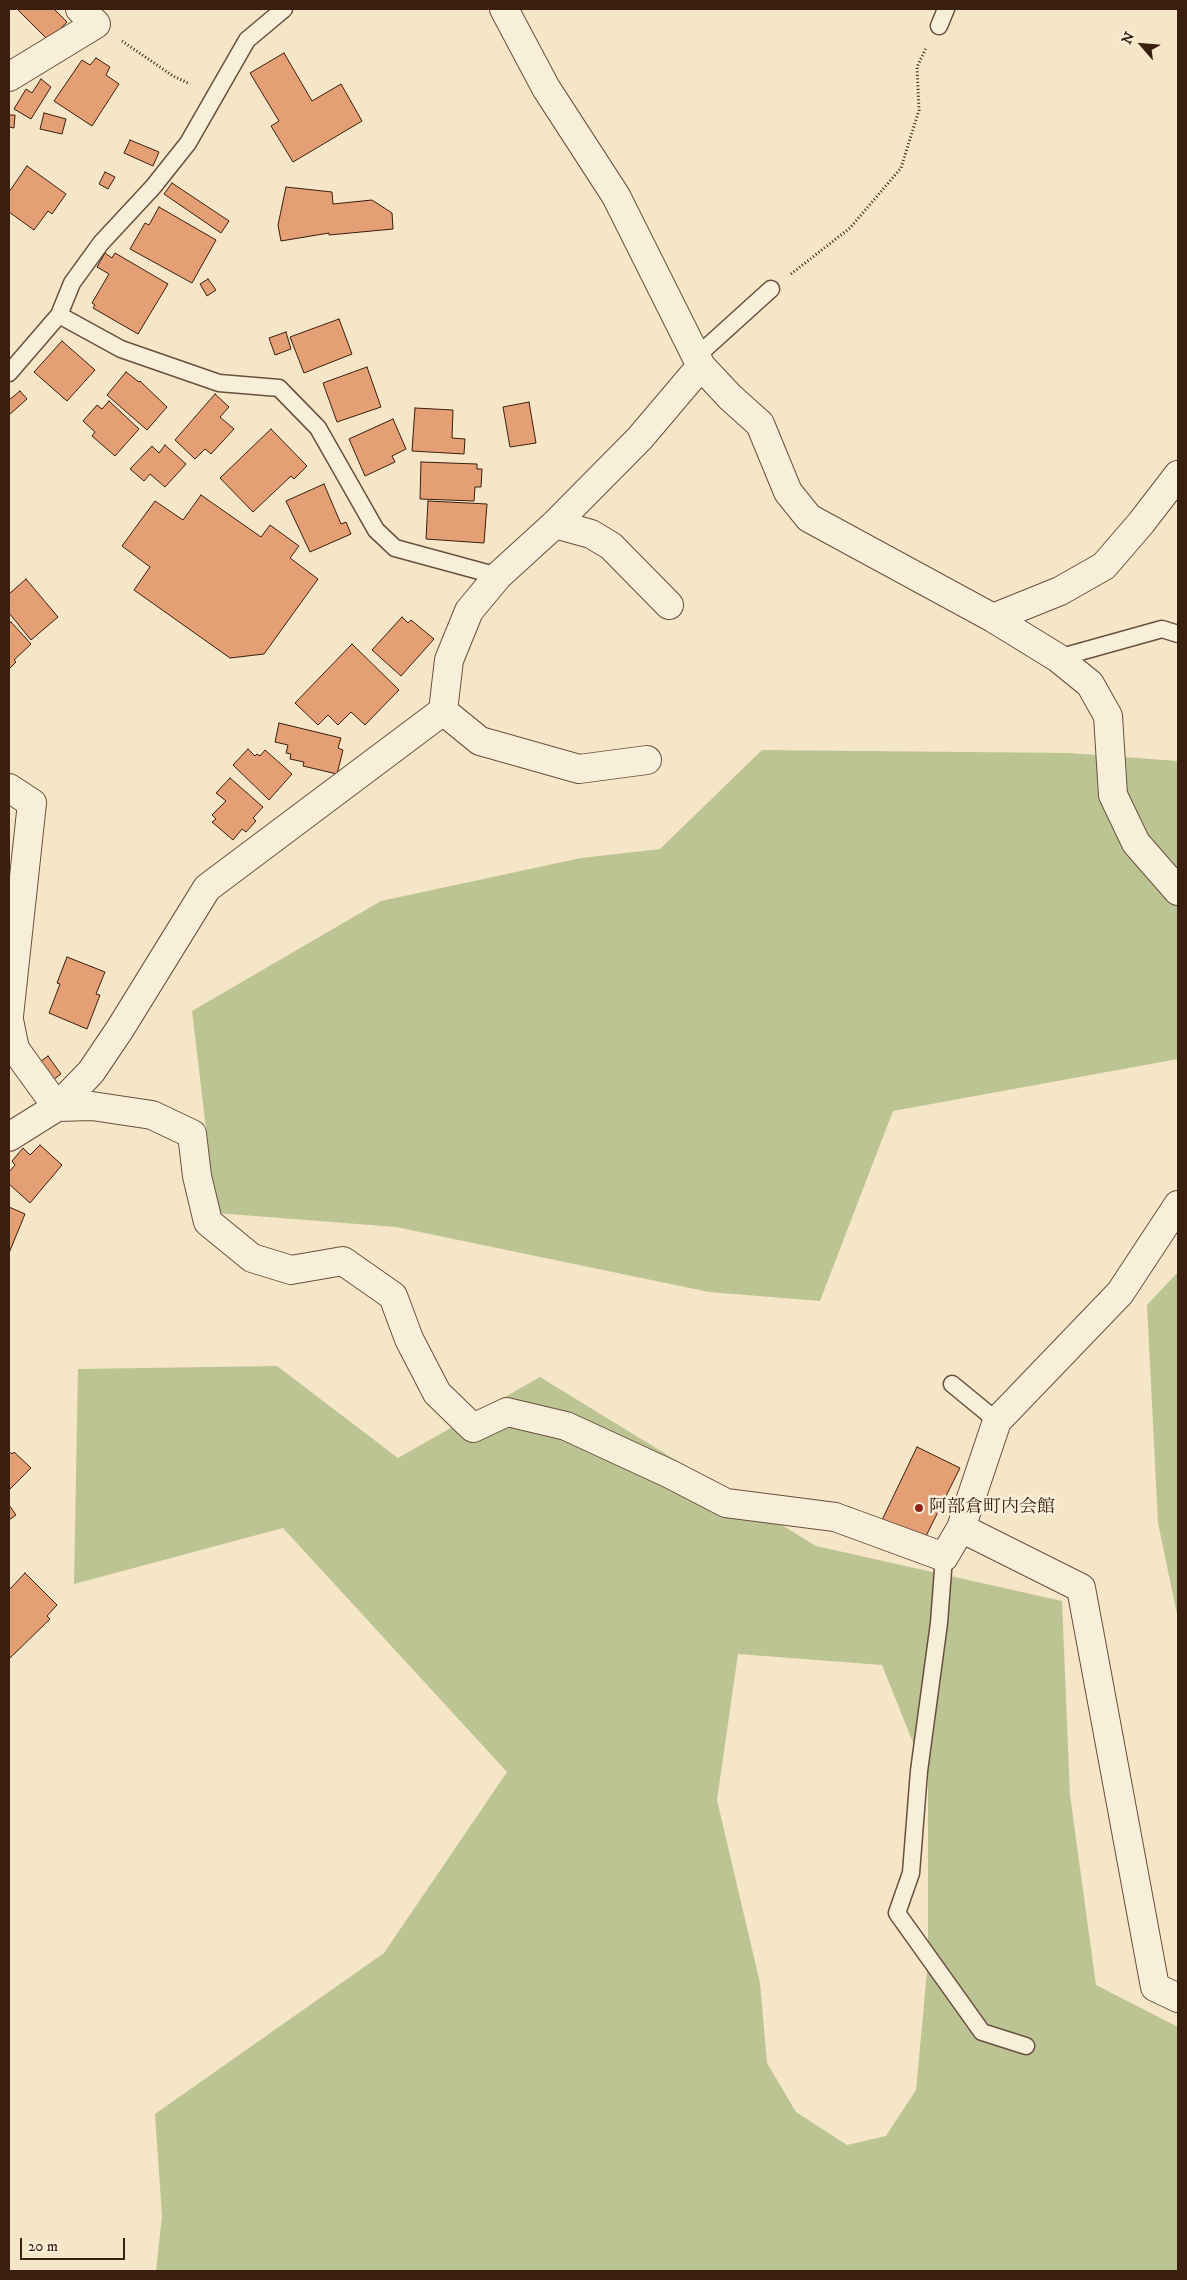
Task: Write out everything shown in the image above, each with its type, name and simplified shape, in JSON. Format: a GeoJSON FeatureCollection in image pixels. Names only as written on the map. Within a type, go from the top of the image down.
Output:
{"type":"FeatureCollection","features":[{"type":"Feature","properties":{"kind":"street"},"geometry":{"type":"LineString","coordinates":[[504,9],[546,88],[616,196],[699,361],[730,397],[760,424],[788,492],[809,518],[993,618],[1058,658],[1090,684],[1108,716],[1112,795],[1136,843],[1178,890]]}},
{"type":"Feature","properties":{"kind":"street"},"geometry":{"type":"LineString","coordinates":[[9,77],[88,16]]}},
{"type":"Feature","properties":{"kind":"street"},"geometry":{"type":"LineString","coordinates":[[9,1137],[57,1107],[91,1072],[116,1036],[207,888],[443,711],[448,660],[469,611],[498,576],[555,524],[640,438],[699,361]]}},
{"type":"Feature","properties":{"kind":"street"},"geometry":{"type":"LineString","coordinates":[[993,618],[1060,591],[1104,566],[1178,476]]}},
{"type":"Feature","properties":{"kind":"street"},"geometry":{"type":"LineString","coordinates":[[555,524],[591,534],[611,546],[669,605]]}},
{"type":"Feature","properties":{"kind":"street"},"geometry":{"type":"LineString","coordinates":[[443,711],[480,741],[579,768],[647,760]]}},
{"type":"Feature","properties":{"kind":"street"},"geometry":{"type":"LineString","coordinates":[[9,788],[32,803],[9,1016]]}},
{"type":"Feature","properties":{"kind":"street"},"geometry":{"type":"LineString","coordinates":[[9,1020],[14,1049],[57,1107]]}},
{"type":"Feature","properties":{"kind":"street"},"geometry":{"type":"LineString","coordinates":[[57,1107],[92,1106],[152,1115],[192,1134],[197,1176],[208,1222],[252,1258],[290,1270],[343,1260],[393,1296],[409,1339],[437,1393],[473,1428],[506,1412],[566,1426],[670,1474],[726,1503],[835,1517],[944,1556],[961,1528],[997,1421],[1120,1293],[1178,1205]]}},
{"type":"Feature","properties":{"kind":"street"},"geometry":{"type":"LineString","coordinates":[[961,1528],[1081,1588],[1167,1992],[1178,2013]]}},
{"type":"Feature","properties":{"kind":"lane"},"geometry":{"type":"LineString","coordinates":[[9,373],[59,315],[72,283],[101,243],[153,187],[188,143],[215,95],[233,68],[247,40],[284,9]]}},
{"type":"Feature","properties":{"kind":"lane"},"geometry":{"type":"LineString","coordinates":[[939,26],[946,9]]}},
{"type":"Feature","properties":{"kind":"lane"},"geometry":{"type":"LineString","coordinates":[[699,361],[771,289]]}},
{"type":"Feature","properties":{"kind":"lane"},"geometry":{"type":"LineString","coordinates":[[59,315],[121,350],[219,383],[279,388],[318,428],[376,530],[396,548],[498,576]]}},
{"type":"Feature","properties":{"kind":"lane"},"geometry":{"type":"LineString","coordinates":[[1058,658],[1162,630],[1178,634]]}},
{"type":"Feature","properties":{"kind":"lane"},"geometry":{"type":"LineString","coordinates":[[952,1384],[997,1421]]}},
{"type":"Feature","properties":{"kind":"lane"},"geometry":{"type":"LineString","coordinates":[[944,1556],[939,1623],[919,1771],[910,1873],[897,1913],[982,2032],[1026,2046]]}},
{"type":"Feature","properties":{"kind":"path"},"geometry":{"type":"LineString","coordinates":[[88,16],[173,76],[215,95]]}},
{"type":"Feature","properties":{"kind":"path"},"geometry":{"type":"LineString","coordinates":[[771,289],[850,228],[901,168],[919,110],[917,67],[939,26]]}},
{"type":"Feature","properties":{"kind":"green space"},"geometry":{"type":"Polygon","coordinates":[[[762,750],[1069,753],[1178,761],[1178,1059],[893,1111],[820,1301],[709,1292],[396,1227],[216,1213],[192,1011],[381,901],[581,858],[660,849],[762,750]]]}},
{"type":"Feature","properties":{"kind":"green space"},"geometry":{"type":"Polygon","coordinates":[[[1178,1272],[1178,1619],[1158,1523],[1147,1305],[1178,1272]]]}},
{"type":"Feature","properties":{"kind":"green space"},"geometry":{"type":"Polygon","coordinates":[[[277,1366],[398,1458],[540,1377],[816,1546],[1062,1601],[1070,1795],[1096,1985],[1178,2027],[1178,2271],[156,2271],[162,2216],[155,2114],[384,1953],[507,1772],[283,1528],[74,1584],[78,1369],[277,1366]],[[738,1654],[717,1800],[760,1983],[767,2063],[796,2112],[847,2145],[886,2136],[916,2090],[928,1961],[928,1780],[882,1665],[738,1654]]]}},
{"type":"Feature","properties":{"kind":"building"},"geometry":{"type":"Polygon","coordinates":[[[17,9],[54,9],[67,22],[49,41],[17,9]]]}},
{"type":"Feature","properties":{"kind":"building"},"geometry":{"type":"Polygon","coordinates":[[[284,53],[312,101],[341,84],[362,121],[293,162],[271,126],[279,121],[250,73],[284,53]]]}},
{"type":"Feature","properties":{"kind":"building"},"geometry":{"type":"Polygon","coordinates":[[[96,58],[110,67],[106,75],[119,84],[92,126],[54,101],[82,60],[90,65],[96,58]]]}},
{"type":"Feature","properties":{"kind":"building"},"geometry":{"type":"Polygon","coordinates":[[[41,79],[51,87],[31,119],[14,109],[26,89],[32,93],[41,79]]]}},
{"type":"Feature","properties":{"kind":"building"},"geometry":{"type":"Polygon","coordinates":[[[44,113],[66,119],[62,134],[40,129],[44,113]]]}},
{"type":"Feature","properties":{"kind":"building"},"geometry":{"type":"Polygon","coordinates":[[[9,115],[15,115],[14,128],[9,127],[9,115]]]}},
{"type":"Feature","properties":{"kind":"building"},"geometry":{"type":"Polygon","coordinates":[[[130,140],[159,152],[153,166],[124,153],[130,140]]]}},
{"type":"Feature","properties":{"kind":"building"},"geometry":{"type":"Polygon","coordinates":[[[27,166],[66,194],[52,214],[48,211],[34,230],[9,212],[9,192],[27,166]]]}},
{"type":"Feature","properties":{"kind":"building"},"geometry":{"type":"Polygon","coordinates":[[[105,172],[115,177],[108,189],[99,184],[105,172]]]}},
{"type":"Feature","properties":{"kind":"building"},"geometry":{"type":"Polygon","coordinates":[[[172,183],[229,221],[221,233],[164,194],[172,183]]]}},
{"type":"Feature","properties":{"kind":"building"},"geometry":{"type":"Polygon","coordinates":[[[286,187],[332,192],[333,204],[372,200],[392,213],[393,229],[329,235],[329,233],[281,241],[278,225],[286,187]]]}},
{"type":"Feature","properties":{"kind":"building"},"geometry":{"type":"Polygon","coordinates":[[[159,207],[216,240],[192,283],[130,249],[145,223],[149,225],[159,207]]]}},
{"type":"Feature","properties":{"kind":"building"},"geometry":{"type":"Polygon","coordinates":[[[105,253],[112,258],[115,253],[168,284],[138,334],[93,308],[95,305],[92,303],[109,274],[97,267],[105,253]]]}},
{"type":"Feature","properties":{"kind":"building"},"geometry":{"type":"Polygon","coordinates":[[[208,279],[216,290],[207,296],[200,284],[208,279]]]}},
{"type":"Feature","properties":{"kind":"building"},"geometry":{"type":"Polygon","coordinates":[[[339,319],[352,354],[304,373],[290,337],[339,319]]]}},
{"type":"Feature","properties":{"kind":"building"},"geometry":{"type":"Polygon","coordinates":[[[286,332],[291,349],[275,355],[269,338],[286,332]]]}},
{"type":"Feature","properties":{"kind":"building"},"geometry":{"type":"Polygon","coordinates":[[[62,341],[95,370],[67,401],[34,372],[62,341]]]}},
{"type":"Feature","properties":{"kind":"building"},"geometry":{"type":"Polygon","coordinates":[[[367,367],[381,407],[337,422],[323,383],[367,367]]]}},
{"type":"Feature","properties":{"kind":"building"},"geometry":{"type":"Polygon","coordinates":[[[126,372],[140,381],[167,407],[147,430],[107,395],[126,372]]]}},
{"type":"Feature","properties":{"kind":"building"},"geometry":{"type":"Polygon","coordinates":[[[20,391],[27,399],[9,415],[9,400],[20,391]]]}},
{"type":"Feature","properties":{"kind":"building"},"geometry":{"type":"Polygon","coordinates":[[[215,394],[229,407],[220,417],[234,429],[211,454],[205,449],[195,459],[175,440],[215,394]]]}},
{"type":"Feature","properties":{"kind":"building"},"geometry":{"type":"Polygon","coordinates":[[[109,401],[139,429],[115,456],[92,436],[95,432],[83,421],[97,405],[102,409],[109,401]]]}},
{"type":"Feature","properties":{"kind":"building"},"geometry":{"type":"Polygon","coordinates":[[[529,402],[536,443],[510,447],[503,407],[529,402]]]}},
{"type":"Feature","properties":{"kind":"building"},"geometry":{"type":"Polygon","coordinates":[[[415,408],[453,410],[452,438],[465,439],[464,454],[412,451],[415,408]]]}},
{"type":"Feature","properties":{"kind":"building"},"geometry":{"type":"Polygon","coordinates":[[[393,419],[406,449],[392,456],[395,462],[365,476],[349,439],[393,419]]]}},
{"type":"Feature","properties":{"kind":"building"},"geometry":{"type":"Polygon","coordinates":[[[271,429],[307,466],[294,479],[291,476],[253,512],[220,478],[271,429]]]}},
{"type":"Feature","properties":{"kind":"building"},"geometry":{"type":"Polygon","coordinates":[[[165,445],[186,464],[165,487],[150,474],[144,481],[130,469],[152,446],[159,453],[165,445]]]}},
{"type":"Feature","properties":{"kind":"building"},"geometry":{"type":"Polygon","coordinates":[[[421,462],[477,464],[477,469],[482,469],[481,487],[475,487],[474,501],[420,499],[421,462]]]}},
{"type":"Feature","properties":{"kind":"building"},"geometry":{"type":"Polygon","coordinates":[[[324,484],[341,524],[346,522],[351,534],[310,552],[286,501],[324,484]]]}},
{"type":"Feature","properties":{"kind":"building"},"geometry":{"type":"Polygon","coordinates":[[[201,495],[261,537],[270,525],[299,546],[290,558],[318,579],[264,654],[230,658],[134,590],[150,567],[122,546],[155,501],[183,520],[201,495]]]}},
{"type":"Feature","properties":{"kind":"building"},"geometry":{"type":"Polygon","coordinates":[[[428,501],[487,504],[484,543],[426,539],[428,501]]]}},
{"type":"Feature","properties":{"kind":"building"},"geometry":{"type":"Polygon","coordinates":[[[26,579],[58,617],[31,640],[9,613],[9,594],[26,579]]]}},
{"type":"Feature","properties":{"kind":"building"},"geometry":{"type":"Polygon","coordinates":[[[402,617],[408,623],[411,620],[434,639],[401,676],[372,650],[402,617]]]}},
{"type":"Feature","properties":{"kind":"building"},"geometry":{"type":"Polygon","coordinates":[[[11,622],[31,644],[14,660],[16,662],[9,669],[9,624],[11,622]]]}},
{"type":"Feature","properties":{"kind":"building"},"geometry":{"type":"Polygon","coordinates":[[[352,644],[399,690],[365,725],[351,712],[338,725],[328,715],[318,725],[295,703],[352,644]]]}},
{"type":"Feature","properties":{"kind":"building"},"geometry":{"type":"Polygon","coordinates":[[[279,723],[341,738],[338,748],[343,750],[337,774],[303,766],[304,762],[290,759],[291,754],[286,753],[288,745],[275,742],[279,723]]]}},
{"type":"Feature","properties":{"kind":"building"},"geometry":{"type":"Polygon","coordinates":[[[248,749],[255,756],[257,754],[260,756],[265,750],[292,774],[269,800],[233,765],[248,749]]]}},
{"type":"Feature","properties":{"kind":"building"},"geometry":{"type":"Polygon","coordinates":[[[230,778],[263,807],[253,818],[256,821],[246,832],[242,829],[233,840],[212,822],[216,819],[212,815],[226,801],[216,793],[230,778]]]}},
{"type":"Feature","properties":{"kind":"building"},"geometry":{"type":"Polygon","coordinates":[[[67,957],[105,972],[96,994],[100,995],[87,1029],[49,1013],[60,984],[57,983],[67,957]]]}},
{"type":"Feature","properties":{"kind":"building"},"geometry":{"type":"Polygon","coordinates":[[[48,1056],[61,1074],[53,1080],[41,1061],[48,1056]]]}},
{"type":"Feature","properties":{"kind":"building"},"geometry":{"type":"Polygon","coordinates":[[[40,1145],[62,1165],[30,1203],[9,1184],[9,1172],[15,1165],[12,1161],[23,1148],[30,1155],[40,1145]]]}},
{"type":"Feature","properties":{"kind":"building"},"geometry":{"type":"Polygon","coordinates":[[[9,1207],[25,1214],[9,1253],[9,1207]]]}},
{"type":"Feature","properties":{"kind":"building"},"geometry":{"type":"Polygon","coordinates":[[[917,1447],[960,1468],[924,1540],[882,1520],[917,1447]]]}},
{"type":"Feature","properties":{"kind":"building"},"geometry":{"type":"Polygon","coordinates":[[[9,1451],[12,1454],[14,1452],[31,1468],[9,1490],[9,1451]]]}},
{"type":"Feature","properties":{"kind":"building"},"geometry":{"type":"Polygon","coordinates":[[[9,1505],[16,1515],[9,1520],[9,1505]]]}},
{"type":"Feature","properties":{"kind":"building"},"geometry":{"type":"Polygon","coordinates":[[[25,1573],[57,1605],[47,1616],[50,1619],[9,1659],[9,1590],[25,1573]]]}},
{"type":"Feature","properties":{"kind":"place","name":"阿部倉町内会館"},"geometry":{"type":"Point","coordinates":[919,1508]}}]}
